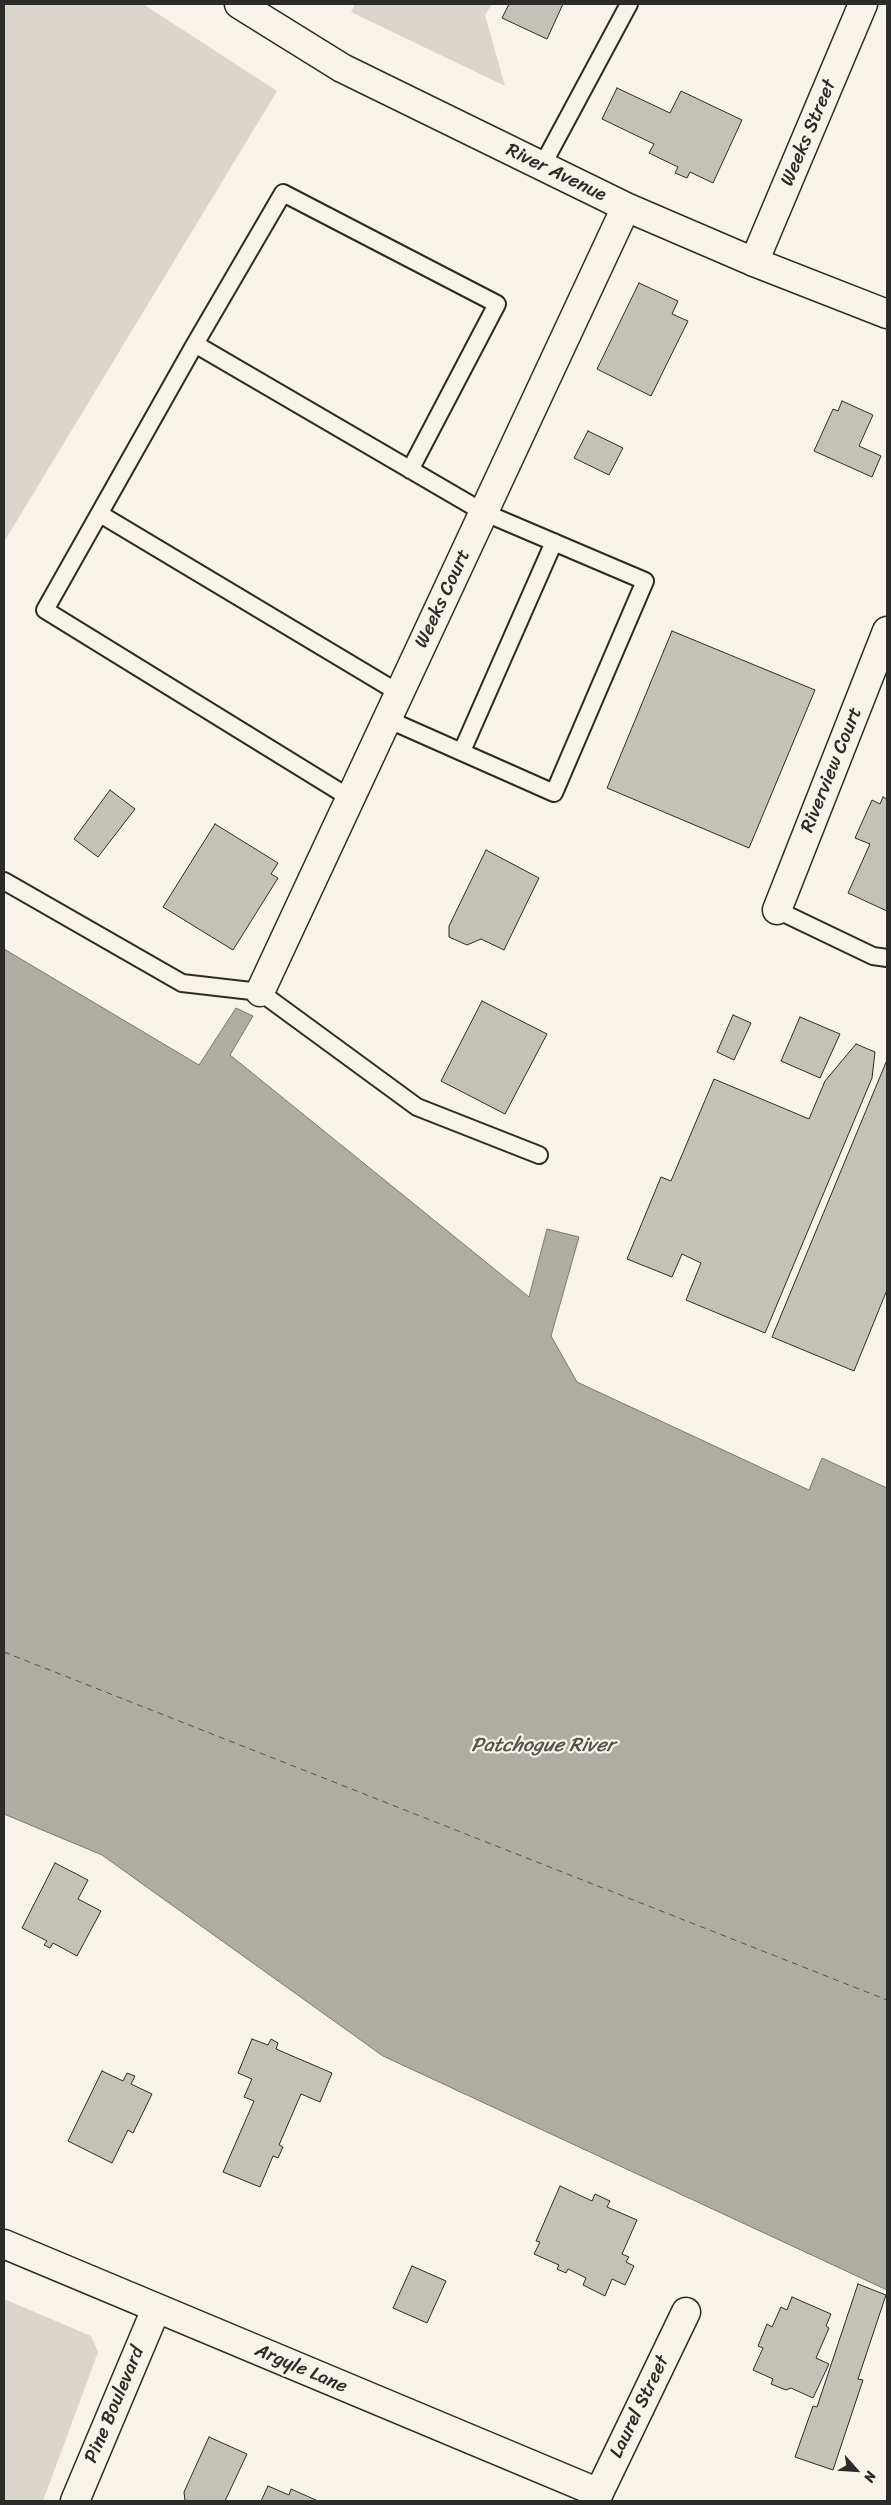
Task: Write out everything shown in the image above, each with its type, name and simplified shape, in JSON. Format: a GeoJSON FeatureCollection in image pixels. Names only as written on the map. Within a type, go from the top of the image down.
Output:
{"type":"FeatureCollection","features":[{"type":"Feature","properties":{"kind":"street","name":"River Avenue"},"geometry":{"type":"LineString","coordinates":[[239,4],[342,68],[626,207],[754,262],[887,314]]}},
{"type":"Feature","properties":{"kind":"street","name":"Weeks Street"},"geometry":{"type":"LineString","coordinates":[[754,262],[863,4]]}},
{"type":"Feature","properties":{"kind":"street","name":"Weeks Court"},"geometry":{"type":"LineString","coordinates":[[260,992],[626,207]]}},
{"type":"Feature","properties":{"kind":"street","name":"Riverview Court"},"geometry":{"type":"LineString","coordinates":[[777,910],[887,631]]}},
{"type":"Feature","properties":{"kind":"street","name":"Argyle Lane"},"geometry":{"type":"LineString","coordinates":[[4,2244],[597,2497]]}},
{"type":"Feature","properties":{"kind":"street","name":"Pine Boulevard"},"geometry":{"type":"LineString","coordinates":[[75,2501],[156,2309]]}},
{"type":"Feature","properties":{"kind":"street","name":"Laurel Street"},"geometry":{"type":"LineString","coordinates":[[597,2497],[686,2312]]}},
{"type":"Feature","properties":{"kind":"lane"},"geometry":{"type":"LineString","coordinates":[[542,166],[629,4]]}},
{"type":"Feature","properties":{"kind":"lane"},"geometry":{"type":"LineString","coordinates":[[350,798],[45,610],[195,344],[283,193],[498,304],[410,470]]}},
{"type":"Feature","properties":{"kind":"lane"},"geometry":{"type":"LineString","coordinates":[[195,344],[484,512],[645,581],[554,793],[387,719]]}},
{"type":"Feature","properties":{"kind":"lane"},"geometry":{"type":"LineString","coordinates":[[100,514],[399,693]]}},
{"type":"Feature","properties":{"kind":"lane"},"geometry":{"type":"LineString","coordinates":[[462,752],[554,542]]}},
{"type":"Feature","properties":{"kind":"lane"},"geometry":{"type":"LineString","coordinates":[[4,881],[182,983],[260,992],[417,1107],[539,1155]]}},
{"type":"Feature","properties":{"kind":"lane"},"geometry":{"type":"LineString","coordinates":[[777,910],[873,956],[887,958]]}},
{"type":"Feature","properties":{"kind":"shaded area"},"geometry":{"type":"Polygon","coordinates":[[[4,4],[143,4],[277,91],[4,542],[4,4]]]}},
{"type":"Feature","properties":{"kind":"shaded area"},"geometry":{"type":"Polygon","coordinates":[[[355,4],[492,4],[485,15],[505,86],[351,12],[355,4]]]}},
{"type":"Feature","properties":{"kind":"shaded area"},"geometry":{"type":"Polygon","coordinates":[[[4,2299],[91,2336],[98,2352],[43,2501],[4,2501],[4,2299]]]}},
{"type":"Feature","properties":{"kind":"water","name":"Patchogue River"},"geometry":{"type":"Polygon","coordinates":[[[4,949],[199,1065],[236,1008],[253,1016],[230,1055],[529,1297],[547,1229],[579,1237],[551,1336],[577,1382],[809,1490],[822,1458],[887,1488],[887,2290],[383,2056],[102,1855],[4,1814],[4,949]]]}},
{"type":"Feature","properties":{"kind":"building"},"geometry":{"type":"Polygon","coordinates":[[[509,4],[563,4],[547,39],[502,18],[509,4]]]}},
{"type":"Feature","properties":{"kind":"building"},"geometry":{"type":"Polygon","coordinates":[[[617,88],[670,113],[681,91],[742,120],[713,183],[690,172],[687,178],[675,173],[678,167],[649,153],[654,144],[602,119],[617,88]]]}},
{"type":"Feature","properties":{"kind":"building"},"geometry":{"type":"Polygon","coordinates":[[[639,283],[678,301],[672,314],[688,321],[651,396],[597,369],[639,283]]]}},
{"type":"Feature","properties":{"kind":"building"},"geometry":{"type":"Polygon","coordinates":[[[842,401],[873,415],[859,446],[881,456],[872,477],[814,451],[833,409],[838,411],[842,401]]]}},
{"type":"Feature","properties":{"kind":"building"},"geometry":{"type":"Polygon","coordinates":[[[588,431],[623,448],[609,475],[574,458],[588,431]]]}},
{"type":"Feature","properties":{"kind":"building"},"geometry":{"type":"Polygon","coordinates":[[[672,631],[815,690],[749,848],[607,788],[672,631]]]}},
{"type":"Feature","properties":{"kind":"building"},"geometry":{"type":"Polygon","coordinates":[[[110,790],[135,809],[98,857],[74,839],[110,790]]]}},
{"type":"Feature","properties":{"kind":"building"},"geometry":{"type":"Polygon","coordinates":[[[883,797],[887,799],[887,911],[848,893],[870,844],[855,838],[872,800],[880,804],[883,797]]]}},
{"type":"Feature","properties":{"kind":"building"},"geometry":{"type":"Polygon","coordinates":[[[215,824],[278,863],[271,874],[278,878],[233,950],[163,907],[215,824]]]}},
{"type":"Feature","properties":{"kind":"building"},"geometry":{"type":"Polygon","coordinates":[[[486,850],[539,878],[504,950],[481,939],[467,945],[449,937],[449,926],[486,850]]]}},
{"type":"Feature","properties":{"kind":"building"},"geometry":{"type":"Polygon","coordinates":[[[482,1001],[547,1034],[505,1114],[441,1081],[482,1001]]]}},
{"type":"Feature","properties":{"kind":"building"},"geometry":{"type":"Polygon","coordinates":[[[733,1015],[751,1023],[734,1060],[717,1052],[733,1015]]]}},
{"type":"Feature","properties":{"kind":"building"},"geometry":{"type":"Polygon","coordinates":[[[800,1017],[840,1034],[820,1078],[781,1061],[800,1017]]]}},
{"type":"Feature","properties":{"kind":"building"},"geometry":{"type":"Polygon","coordinates":[[[856,1044],[875,1052],[872,1078],[765,1333],[686,1300],[701,1263],[682,1254],[672,1277],[627,1259],[661,1177],[671,1181],[714,1079],[809,1119],[825,1081],[856,1044]]]}},
{"type":"Feature","properties":{"kind":"building"},"geometry":{"type":"Polygon","coordinates":[[[887,1060],[887,1290],[854,1371],[772,1337],[887,1060]]]}},
{"type":"Feature","properties":{"kind":"building"},"geometry":{"type":"Polygon","coordinates":[[[55,1863],[88,1880],[78,1899],[101,1911],[77,1956],[53,1943],[50,1948],[44,1945],[47,1941],[22,1928],[55,1863]]]}},
{"type":"Feature","properties":{"kind":"building"},"geometry":{"type":"Polygon","coordinates":[[[252,2039],[268,2045],[271,2039],[278,2043],[276,2049],[332,2073],[320,2102],[301,2094],[279,2145],[283,2147],[278,2158],[273,2156],[260,2187],[223,2172],[254,2101],[244,2097],[252,2079],[238,2073],[252,2039]]]}},
{"type":"Feature","properties":{"kind":"building"},"geometry":{"type":"Polygon","coordinates":[[[102,2071],[123,2081],[127,2073],[135,2076],[131,2084],[152,2094],[133,2133],[128,2130],[112,2163],[68,2141],[102,2071]]]}},
{"type":"Feature","properties":{"kind":"building"},"geometry":{"type":"Polygon","coordinates":[[[560,2186],[592,2201],[595,2194],[610,2201],[607,2207],[637,2220],[622,2254],[629,2257],[626,2262],[634,2266],[625,2285],[612,2279],[605,2296],[583,2285],[586,2278],[568,2269],[566,2273],[557,2269],[559,2265],[534,2254],[540,2242],[536,2241],[560,2186]]]}},
{"type":"Feature","properties":{"kind":"building"},"geometry":{"type":"Polygon","coordinates":[[[412,2266],[446,2281],[427,2323],[393,2308],[412,2266]]]}},
{"type":"Feature","properties":{"kind":"building"},"geometry":{"type":"Polygon","coordinates":[[[858,2284],[886,2295],[858,2379],[863,2380],[833,2470],[795,2457],[813,2406],[817,2407],[858,2284]]]}},
{"type":"Feature","properties":{"kind":"building"},"geometry":{"type":"Polygon","coordinates":[[[792,2297],[831,2314],[826,2326],[829,2328],[816,2358],[829,2364],[813,2398],[791,2388],[786,2390],[771,2384],[773,2379],[753,2370],[763,2348],[758,2346],[767,2324],[772,2327],[781,2307],[787,2310],[792,2297]]]}},
{"type":"Feature","properties":{"kind":"building"},"geometry":{"type":"Polygon","coordinates":[[[209,2437],[247,2454],[225,2501],[185,2501],[184,2492],[209,2437]]]}},
{"type":"Feature","properties":{"kind":"building"},"geometry":{"type":"Polygon","coordinates":[[[268,2486],[289,2495],[291,2489],[318,2501],[261,2501],[268,2486]]]}},
{"type":"Feature","properties":{"kind":"ferry route"},"geometry":{"type":"LineString","coordinates":[[4,1652],[887,2000]]}}]}
